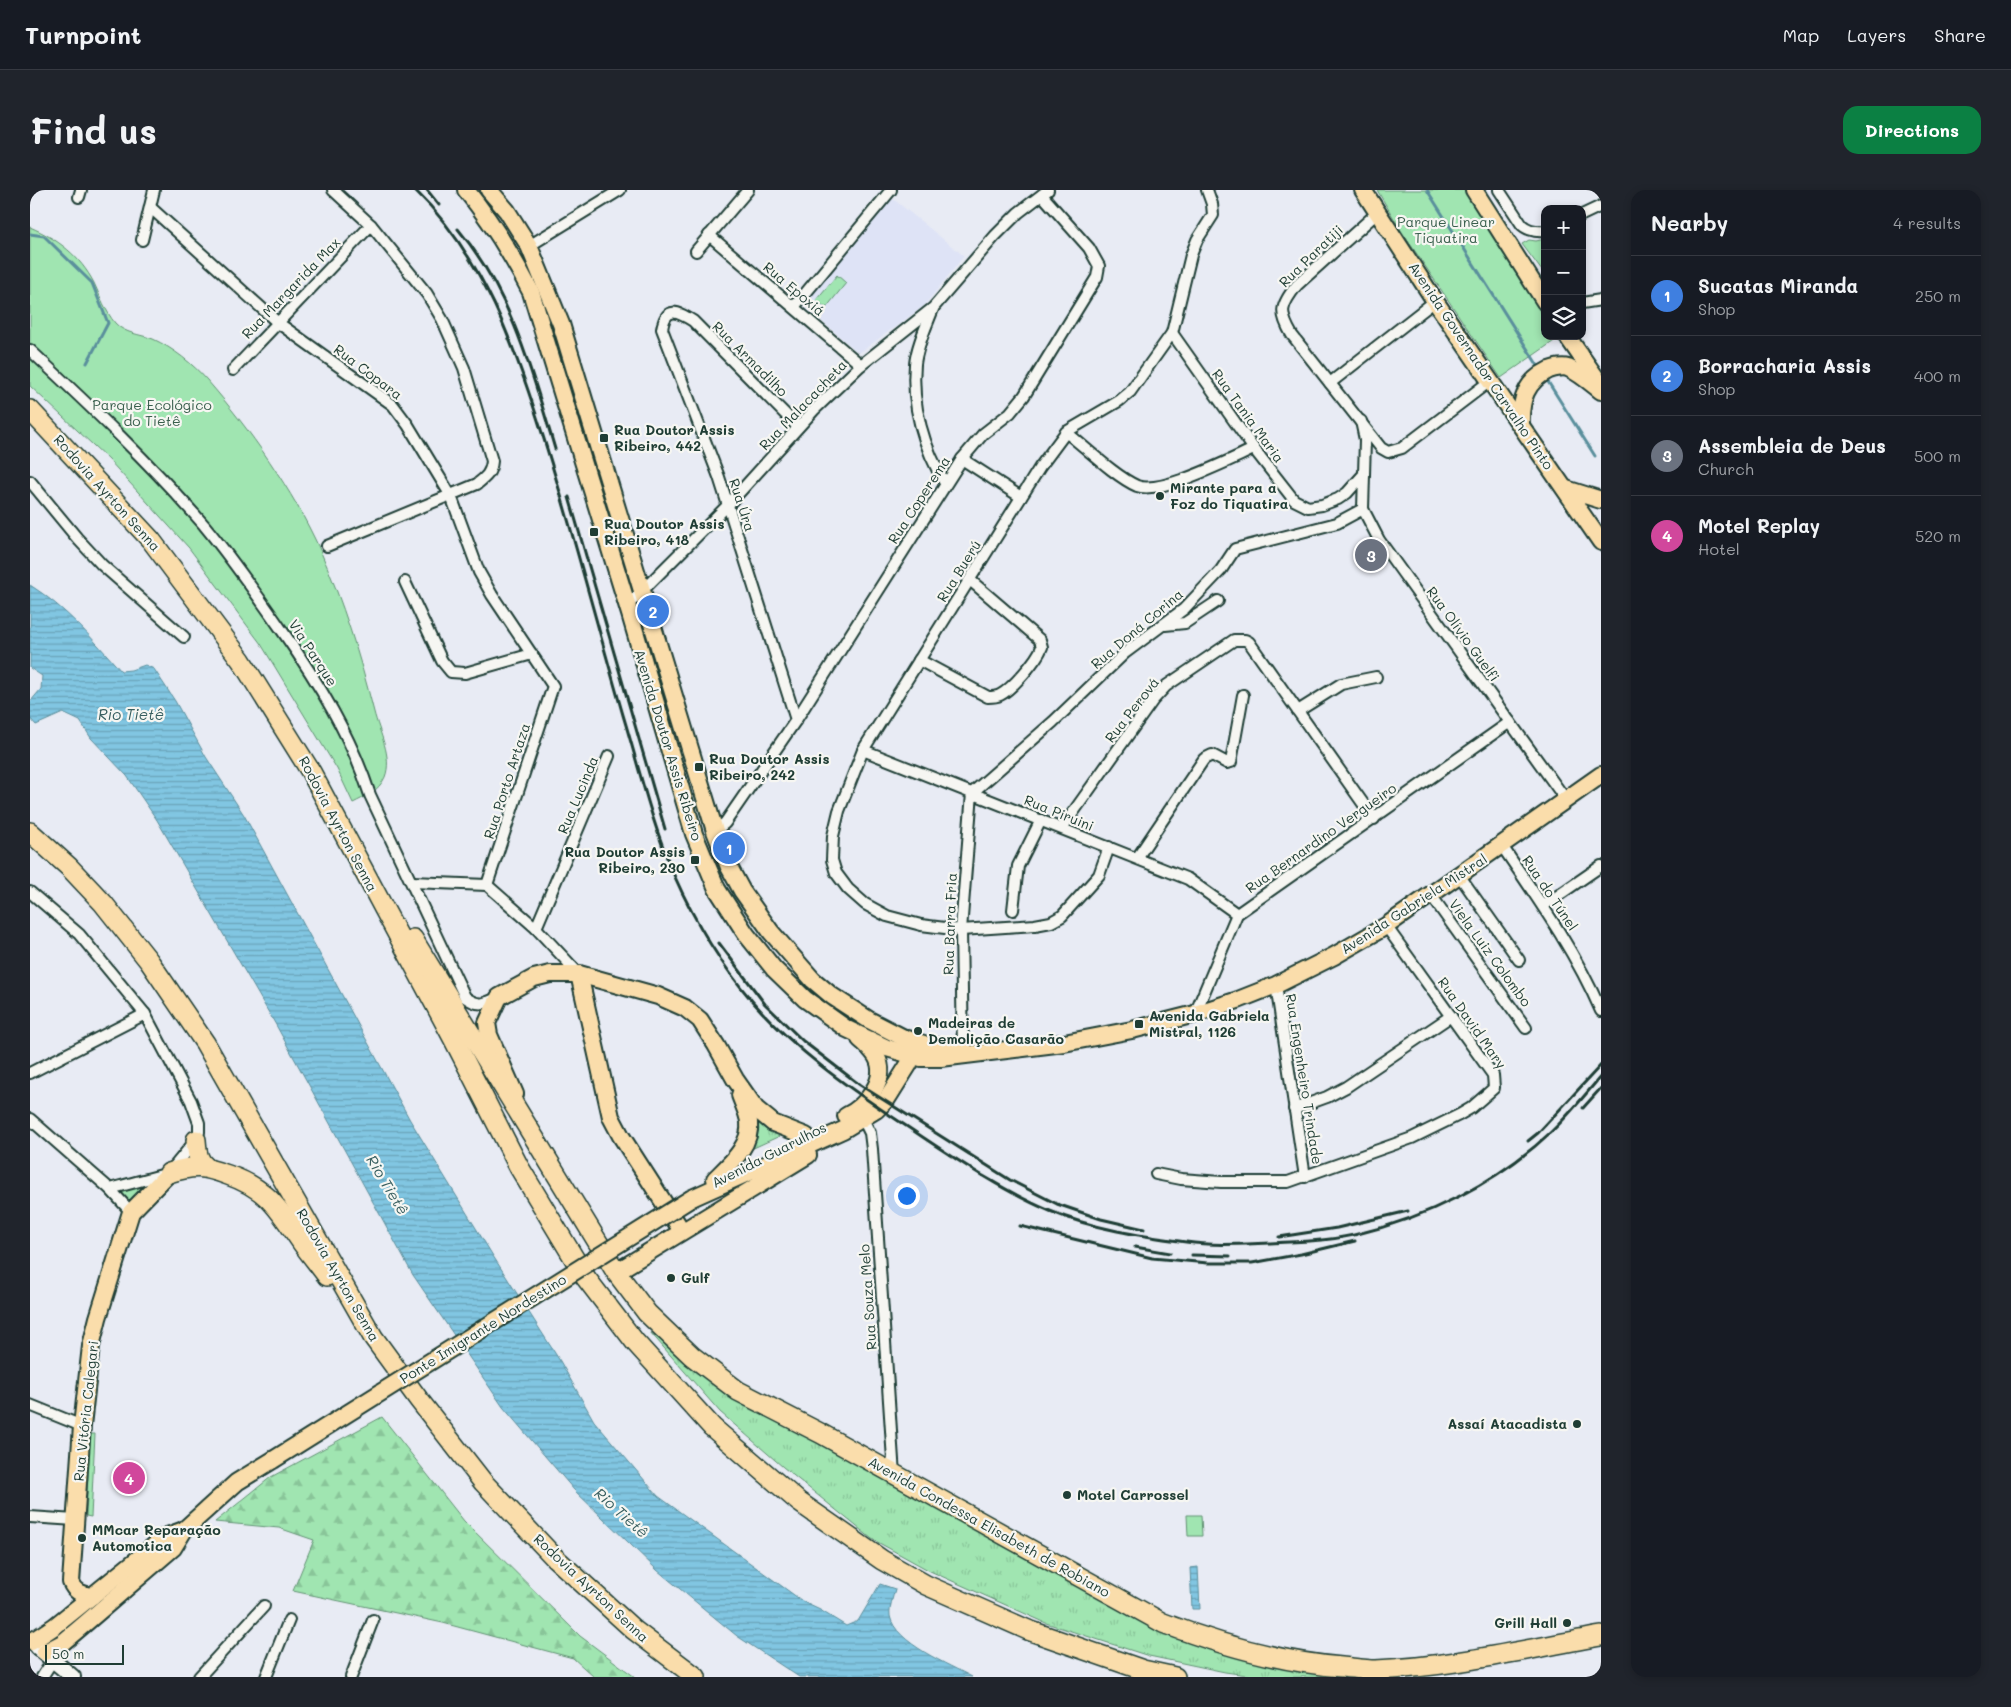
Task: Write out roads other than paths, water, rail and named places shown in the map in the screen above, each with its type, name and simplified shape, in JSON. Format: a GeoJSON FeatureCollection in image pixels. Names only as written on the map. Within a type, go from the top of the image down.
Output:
{"type":"FeatureCollection","features":[{"type":"Feature","properties":{"kind":"highway","name":"Rodovia Ayrton Senna"},"geometry":{"type":"LineString","coordinates":[[30,410],[151,540],[241,660],[311,772],[519,1167],[586,1278],[635,1342],[712,1427],[799,1502],[882,1560],[926,1585],[1028,1630],[1143,1670],[1175,1677]]}},
{"type":"Feature","properties":{"kind":"highway","name":"Rodovia Ayrton Senna"},"geometry":{"type":"LineString","coordinates":[[30,832],[69,867],[103,902],[150,961],[205,1043],[373,1337],[418,1400],[483,1482],[554,1557],[634,1630],[696,1677]]}},
{"type":"Feature","properties":{"kind":"highway","name":"Avenida Condessa Elisabeth de Robiano"},"geometry":{"type":"LineString","coordinates":[[369,881],[389,900],[616,1272],[647,1313],[692,1356],[738,1390],[1163,1624],[1210,1641],[1260,1655],[1317,1665],[1375,1670],[1457,1662],[1601,1636]]}},
{"type":"Feature","properties":{"kind":"highway"},"geometry":{"type":"LineString","coordinates":[[196,1140],[201,1163],[206,1167],[239,1178],[262,1191],[278,1206],[302,1243],[373,1337]]}},
{"type":"Feature","properties":{"kind":"highway"},"geometry":{"type":"LineString","coordinates":[[169,1174],[185,1168],[206,1167]]}},
{"type":"Feature","properties":{"kind":"highway"},"geometry":{"type":"LineString","coordinates":[[1375,1670],[1402,1673],[1449,1671],[1601,1650]]}},
{"type":"Feature","properties":{"kind":"main road","name":"Avenida Doutor Assis Ribeiro"},"geometry":{"type":"LineString","coordinates":[[466,190],[486,214],[512,255],[531,292],[628,606],[694,834],[716,889],[746,934],[774,969],[805,999],[856,1034]]}},
{"type":"Feature","properties":{"kind":"main road","name":"Avenida Doutor Assis Ribeiro"},"geometry":{"type":"LineString","coordinates":[[489,190],[507,211],[529,246],[561,324],[715,831],[735,880],[771,932],[813,980],[832,996],[913,1048]]}},
{"type":"Feature","properties":{"kind":"main road","name":"Avenida Governador Carvalho Pinto"},"geometry":{"type":"LineString","coordinates":[[1363,190],[1435,301],[1601,542]]}},
{"type":"Feature","properties":{"kind":"main road"},"geometry":{"type":"LineString","coordinates":[[1474,190],[1541,295]]}},
{"type":"Feature","properties":{"kind":"main road"},"geometry":{"type":"LineString","coordinates":[[1570,340],[1601,385]]}},
{"type":"Feature","properties":{"kind":"main road"},"geometry":{"type":"LineString","coordinates":[[1521,425],[1522,401],[1527,388],[1540,375],[1557,367],[1567,368],[1601,391]]}},
{"type":"Feature","properties":{"kind":"main road"},"geometry":{"type":"LineString","coordinates":[[1566,489],[1601,500]]}},
{"type":"Feature","properties":{"kind":"main road"},"geometry":{"type":"LineString","coordinates":[[1576,504],[1601,526]]}},
{"type":"Feature","properties":{"kind":"main road","name":"Avenida Gabriela Mistral"},"geometry":{"type":"LineString","coordinates":[[913,1048],[921,1058],[941,1058],[968,1052],[1087,1039],[1195,1014],[1276,985],[1334,956],[1386,926],[1601,775]]}},
{"type":"Feature","properties":{"kind":"main road"},"geometry":{"type":"LineString","coordinates":[[694,834],[707,835],[715,831]]}},
{"type":"Feature","properties":{"kind":"main road"},"geometry":{"type":"LineString","coordinates":[[716,889],[726,881],[735,880]]}},
{"type":"Feature","properties":{"kind":"main road"},"geometry":{"type":"LineString","coordinates":[[518,1110],[515,1091],[489,1035],[487,1023],[499,998],[534,978],[550,974],[579,974],[658,996],[685,1008],[700,1020],[735,1079],[764,1117],[773,1123],[806,1136]]}},
{"type":"Feature","properties":{"kind":"main road"},"geometry":{"type":"LineString","coordinates":[[579,974],[611,1117],[621,1136],[682,1231]]}},
{"type":"Feature","properties":{"kind":"main road"},"geometry":{"type":"LineString","coordinates":[[856,1034],[887,1048],[913,1048]]}},
{"type":"Feature","properties":{"kind":"main road","name":"Avenida Guarulhos"},"geometry":{"type":"LineString","coordinates":[[693,1198],[715,1179],[859,1110],[876,1086],[880,1066],[877,1057],[856,1034]]}},
{"type":"Feature","properties":{"kind":"main road","name":"Avenida Gabriela Mistral"},"geometry":{"type":"LineString","coordinates":[[913,1048],[968,1052]]}},
{"type":"Feature","properties":{"kind":"main road","name":"Avenida Guarulhos"},"geometry":{"type":"LineString","coordinates":[[693,1198],[843,1130],[863,1119],[887,1099],[909,1064],[913,1048]]}},
{"type":"Feature","properties":{"kind":"main road"},"geometry":{"type":"LineString","coordinates":[[896,1085],[921,1068],[941,1058]]}},
{"type":"Feature","properties":{"kind":"main road"},"geometry":{"type":"LineString","coordinates":[[715,1179],[744,1146],[749,1134],[749,1121],[735,1079]]}},
{"type":"Feature","properties":{"kind":"main road","name":"Avenida Guarulhos"},"geometry":{"type":"LineString","coordinates":[[616,1272],[811,1154],[843,1130]]}},
{"type":"Feature","properties":{"kind":"main road","name":"Rua Vitória Calegari"},"geometry":{"type":"LineString","coordinates":[[92,1596],[83,1595],[76,1591],[71,1582],[82,1426],[91,1346],[131,1212],[169,1174]]}},
{"type":"Feature","properties":{"kind":"main road","name":"Ponte Imigrante Nordestino"},"geometry":{"type":"LineString","coordinates":[[184,1530],[237,1482],[693,1198]]}},
{"type":"Feature","properties":{"kind":"main road"},"geometry":{"type":"LineString","coordinates":[[38,1651],[55,1626],[165,1537],[184,1530]]}},
{"type":"Feature","properties":{"kind":"main road"},"geometry":{"type":"LineString","coordinates":[[38,1651],[62,1642],[82,1627],[173,1548],[184,1530]]}},
{"type":"Feature","properties":{"kind":"main road"},"geometry":{"type":"LineString","coordinates":[[38,1651],[72,1677]]}},
{"type":"Feature","properties":{"kind":"street"},"geometry":{"type":"LineString","coordinates":[[142,240],[154,190]]}},
{"type":"Feature","properties":{"kind":"street"},"geometry":{"type":"LineString","coordinates":[[327,546],[477,484],[491,470],[492,461],[464,368],[452,339],[427,294],[370,225],[333,190]]}},
{"type":"Feature","properties":{"kind":"street"},"geometry":{"type":"LineString","coordinates":[[529,246],[620,190]]}},
{"type":"Feature","properties":{"kind":"street"},"geometry":{"type":"LineString","coordinates":[[696,251],[748,190]]}},
{"type":"Feature","properties":{"kind":"street"},"geometry":{"type":"LineString","coordinates":[[794,307],[891,190]]}},
{"type":"Feature","properties":{"kind":"street","name":"Rua Buerú"},"geometry":{"type":"LineString","coordinates":[[1109,847],[1099,875],[1062,916],[1051,922],[1035,925],[961,930],[921,925],[887,916],[865,904],[848,889],[836,873],[832,860],[833,836],[840,811],[863,750],[1040,467],[1066,432],[1119,401],[1130,392],[1172,333],[1191,255],[1199,235],[1213,215],[1212,204],[1207,190]]}},
{"type":"Feature","properties":{"kind":"street"},"geometry":{"type":"LineString","coordinates":[[1499,190],[1522,226],[1528,230],[1540,231]]}},
{"type":"Feature","properties":{"kind":"street","name":"Rua Malacacheta"},"geometry":{"type":"LineString","coordinates":[[628,606],[728,505],[798,427],[861,364],[933,308],[995,236],[1045,192]]}},
{"type":"Feature","properties":{"kind":"street","name":"Rua Coperema"},"geometry":{"type":"LineString","coordinates":[[715,831],[725,823],[796,720],[945,483],[982,434],[1010,413],[1024,396],[1097,277],[1099,266],[1092,253],[1045,192]]}},
{"type":"Feature","properties":{"kind":"street"},"geometry":{"type":"LineString","coordinates":[[1586,212],[1601,206]]}},
{"type":"Feature","properties":{"kind":"street","name":"Rua Copara"},"geometry":{"type":"LineString","coordinates":[[150,207],[277,322],[393,405],[408,425],[451,496],[479,572],[492,595],[553,686]]}},
{"type":"Feature","properties":{"kind":"street","name":"Rua Paratiji"},"geometry":{"type":"LineString","coordinates":[[1377,213],[1296,285],[1286,298],[1282,309],[1283,320],[1292,335],[1381,448],[1388,452],[1395,452],[1402,448],[1490,381]]}},
{"type":"Feature","properties":{"kind":"street","name":"Rua Margarida Max"},"geometry":{"type":"LineString","coordinates":[[232,370],[370,225]]}},
{"type":"Feature","properties":{"kind":"street","name":"Rua Epoxiá"},"geometry":{"type":"LineString","coordinates":[[709,235],[861,364]]}},
{"type":"Feature","properties":{"kind":"street"},"geometry":{"type":"LineString","coordinates":[[1586,302],[1601,300]]}},
{"type":"Feature","properties":{"kind":"street"},"geometry":{"type":"LineString","coordinates":[[1330,383],[1435,301]]}},
{"type":"Feature","properties":{"kind":"street"},"geometry":{"type":"LineString","coordinates":[[933,308],[920,340],[915,363],[914,384],[918,414],[926,443],[935,468],[945,483]]}},
{"type":"Feature","properties":{"kind":"street","name":"Rua Úra"},"geometry":{"type":"LineString","coordinates":[[680,313],[672,312],[667,315],[662,329],[706,442],[728,505],[796,720]]}},
{"type":"Feature","properties":{"kind":"street","name":"Rua Armadilho"},"geometry":{"type":"LineString","coordinates":[[680,313],[693,321],[798,427]]}},
{"type":"Feature","properties":{"kind":"street","name":"Rua Tania Maria"},"geometry":{"type":"LineString","coordinates":[[1172,333],[1254,449],[1294,500],[1308,506],[1322,505],[1338,499],[1347,493],[1364,474]]}},
{"type":"Feature","properties":{"kind":"street","name":"Via Parque"},"geometry":{"type":"LineString","coordinates":[[30,350],[147,462],[204,526],[262,602],[326,698],[360,764],[370,795],[412,882],[464,998],[473,1004],[482,1005],[499,998]]}},
{"type":"Feature","properties":{"kind":"street"},"geometry":{"type":"LineString","coordinates":[[1360,421],[1365,440],[1364,474]]}},
{"type":"Feature","properties":{"kind":"street"},"geometry":{"type":"LineString","coordinates":[[1066,432],[1125,479],[1138,486],[1150,488],[1181,480],[1254,449]]}},
{"type":"Feature","properties":{"kind":"street"},"geometry":{"type":"LineString","coordinates":[[962,459],[1021,497]]}},
{"type":"Feature","properties":{"kind":"street","name":"Rua Olívio Guelfi"},"geometry":{"type":"LineString","coordinates":[[1364,474],[1363,510],[1379,540],[1566,800]]}},
{"type":"Feature","properties":{"kind":"street"},"geometry":{"type":"LineString","coordinates":[[30,481],[102,565],[184,637]]}},
{"type":"Feature","properties":{"kind":"street","name":"Rua Doná Corina"},"geometry":{"type":"LineString","coordinates":[[972,793],[1053,722],[1125,653],[1184,609],[1221,570],[1234,549],[1337,523],[1363,510]]}},
{"type":"Feature","properties":{"kind":"street"},"geometry":{"type":"LineString","coordinates":[[919,660],[992,697],[1000,695],[1011,685],[1039,654],[1042,647],[1040,640],[970,580]]}},
{"type":"Feature","properties":{"kind":"street"},"geometry":{"type":"LineString","coordinates":[[405,582],[442,661],[451,672],[457,674],[465,673],[532,654]]}},
{"type":"Feature","properties":{"kind":"street"},"geometry":{"type":"LineString","coordinates":[[1165,625],[1185,623],[1218,601]]}},
{"type":"Feature","properties":{"kind":"street","name":"Rua Perová"},"geometry":{"type":"LineString","coordinates":[[1062,828],[1153,700],[1166,686],[1234,640],[1249,642],[1298,711]]}},
{"type":"Feature","properties":{"kind":"street"},"geometry":{"type":"LineString","coordinates":[[1374,819],[1298,711],[1341,684],[1376,677]]}},
{"type":"Feature","properties":{"kind":"street","name":"Rua Porto Artaza"},"geometry":{"type":"LineString","coordinates":[[487,886],[553,686]]}},
{"type":"Feature","properties":{"kind":"street"},"geometry":{"type":"LineString","coordinates":[[1137,858],[1204,759],[1212,755],[1227,763],[1231,762],[1243,695]]}},
{"type":"Feature","properties":{"kind":"street","name":"Rua Bernardino Vergueiro"},"geometry":{"type":"LineString","coordinates":[[1237,914],[1510,722]]}},
{"type":"Feature","properties":{"kind":"street","name":"Rua Piruini"},"geometry":{"type":"LineString","coordinates":[[863,750],[1188,879],[1237,914]]}},
{"type":"Feature","properties":{"kind":"street","name":"Rua Lucinda"},"geometry":{"type":"LineString","coordinates":[[536,928],[609,756]]}},
{"type":"Feature","properties":{"kind":"street","name":"Rua Barra Fria"},"geometry":{"type":"LineString","coordinates":[[968,1052],[961,930],[972,793]]}},
{"type":"Feature","properties":{"kind":"street"},"geometry":{"type":"LineString","coordinates":[[1013,910],[1018,866],[1041,820]]}},
{"type":"Feature","properties":{"kind":"street","name":"Rua do Túnel"},"geometry":{"type":"LineString","coordinates":[[1502,846],[1573,952],[1601,1011]]}},
{"type":"Feature","properties":{"kind":"street"},"geometry":{"type":"LineString","coordinates":[[1543,906],[1601,866]]}},
{"type":"Feature","properties":{"kind":"street"},"geometry":{"type":"LineString","coordinates":[[1459,875],[1519,960]]}},
{"type":"Feature","properties":{"kind":"street"},"geometry":{"type":"LineString","coordinates":[[412,882],[487,886],[536,928],[579,974]]}},
{"type":"Feature","properties":{"kind":"street"},"geometry":{"type":"LineString","coordinates":[[30,892],[79,934],[145,1014],[196,1113],[199,1132],[196,1140],[169,1174],[110,1189]]}},
{"type":"Feature","properties":{"kind":"street","name":"Viela Luiz Colombo"},"geometry":{"type":"LineString","coordinates":[[1431,895],[1526,1028]]}},
{"type":"Feature","properties":{"kind":"street"},"geometry":{"type":"LineString","coordinates":[[1195,1014],[1237,914]]}},
{"type":"Feature","properties":{"kind":"street","name":"Rua David Mary"},"geometry":{"type":"LineString","coordinates":[[1305,1177],[1412,1138],[1446,1123],[1471,1108],[1494,1088],[1493,1076],[1386,926]]}},
{"type":"Feature","properties":{"kind":"street","name":"Rua Engenheiro Trindade"},"geometry":{"type":"LineString","coordinates":[[1276,985],[1305,1177]]}},
{"type":"Feature","properties":{"kind":"street"},"geometry":{"type":"LineString","coordinates":[[30,1073],[145,1014]]}},
{"type":"Feature","properties":{"kind":"street"},"geometry":{"type":"LineString","coordinates":[[1294,1109],[1327,1098],[1346,1087],[1451,1016]]}},
{"type":"Feature","properties":{"kind":"street"},"geometry":{"type":"LineString","coordinates":[[30,1119],[110,1189],[131,1212]]}},
{"type":"Feature","properties":{"kind":"street","name":"Rua Souza Melo"},"geometry":{"type":"LineString","coordinates":[[863,1119],[870,1132],[872,1149],[894,1475]]}},
{"type":"Feature","properties":{"kind":"street"},"geometry":{"type":"LineString","coordinates":[[1156,1174],[1181,1179],[1221,1182],[1276,1182],[1305,1177]]}},
{"type":"Feature","properties":{"kind":"street"},"geometry":{"type":"LineString","coordinates":[[30,1405],[82,1426]]}},
{"type":"Feature","properties":{"kind":"street"},"geometry":{"type":"LineString","coordinates":[[30,1517],[75,1520]]}},
{"type":"Feature","properties":{"kind":"street"},"geometry":{"type":"LineString","coordinates":[[199,1677],[264,1606]]}},
{"type":"Feature","properties":{"kind":"street"},"geometry":{"type":"LineString","coordinates":[[266,1677],[289,1620]]}},
{"type":"Feature","properties":{"kind":"street"},"geometry":{"type":"LineString","coordinates":[[351,1677],[373,1620]]}},
{"type":"Feature","properties":{"kind":"street"},"geometry":{"type":"LineString","coordinates":[[38,1651],[42,1677]]}},
{"type":"Feature","properties":{"kind":"water","name":"Rio Tietê"},"geometry":{"type":"Polygon","coordinates":[[[30,585],[67,614],[90,636],[121,671],[145,665],[154,669],[175,701],[206,757],[244,815],[410,1120],[560,1361],[594,1421],[658,1496],[805,1603],[846,1626],[858,1621],[880,1584],[895,1589],[890,1616],[894,1626],[912,1644],[972,1677],[799,1677],[737,1636],[657,1570],[574,1490],[503,1407],[413,1275],[276,1025],[157,820],[127,776],[91,738],[80,721],[63,713],[36,725],[30,718],[30,702],[41,689],[42,676],[30,668],[30,585]]]}},
{"type":"Feature","properties":{"kind":"water"},"geometry":{"type":"Polygon","coordinates":[[[1198,1567],[1200,1609],[1192,1609],[1190,1568],[1198,1567]]]}},
{"type":"Feature","properties":{"kind":"waterway"},"geometry":{"type":"LineString","coordinates":[[1427,190],[1540,369]]}},
{"type":"Feature","properties":{"kind":"waterway"},"geometry":{"type":"LineString","coordinates":[[30,234],[44,236],[92,283],[108,323],[87,363]]}},
{"type":"Feature","properties":{"kind":"waterway"},"geometry":{"type":"LineString","coordinates":[[1545,377],[1595,456]]}},
{"type":"Feature","properties":{"kind":"railway"},"geometry":{"type":"LineString","coordinates":[[415,190],[439,216],[460,244],[478,274],[494,305],[521,369],[564,505],[652,816],[674,875],[699,925],[741,988],[769,1019],[821,1066],[897,1120],[972,1169],[1010,1192],[1050,1211],[1083,1223],[1135,1234],[1196,1243],[1228,1244],[1302,1242],[1344,1237],[1381,1228],[1434,1208],[1484,1183],[1530,1150],[1564,1119],[1601,1076]]}},
{"type":"Feature","properties":{"kind":"railway"},"geometry":{"type":"LineString","coordinates":[[427,190],[439,205]]}},
{"type":"Feature","properties":{"kind":"railway"},"geometry":{"type":"LineString","coordinates":[[458,229],[476,253],[506,306],[538,391],[555,449]]}},
{"type":"Feature","properties":{"kind":"railway"},"geometry":{"type":"LineString","coordinates":[[569,497],[665,829]]}},
{"type":"Feature","properties":{"kind":"railway"},"geometry":{"type":"LineString","coordinates":[[719,943],[765,1004],[803,1041],[860,1085],[1010,1180],[1057,1204],[1101,1219],[1144,1229]]}},
{"type":"Feature","properties":{"kind":"railway"},"geometry":{"type":"LineString","coordinates":[[1528,1141],[1538,1133],[1601,1065]]}},
{"type":"Feature","properties":{"kind":"railway"},"geometry":{"type":"LineString","coordinates":[[1583,1108],[1601,1088]]}},
{"type":"Feature","properties":{"kind":"railway"},"geometry":{"type":"LineString","coordinates":[[1279,1237],[1337,1228],[1408,1211]]}},
{"type":"Feature","properties":{"kind":"railway"},"geometry":{"type":"LineString","coordinates":[[1020,1226],[1152,1258],[1208,1263],[1252,1263],[1355,1241]]}},
{"type":"Feature","properties":{"kind":"railway"},"geometry":{"type":"LineString","coordinates":[[1135,1247],[1170,1253]]}},
{"type":"Feature","properties":{"kind":"railway"},"geometry":{"type":"LineString","coordinates":[[1192,1255],[1230,1256]]}},
{"type":"Feature","properties":{"kind":"place","name":"Rua Doutor Assis Ribeiro, 442"},"geometry":{"type":"Point","coordinates":[604,438]}},
{"type":"Feature","properties":{"kind":"place","name":"Mirante para a Foz do Tiquatira"},"geometry":{"type":"Point","coordinates":[1160,496]}},
{"type":"Feature","properties":{"kind":"place","name":"Rua Doutor Assis Ribeiro, 418"},"geometry":{"type":"Point","coordinates":[594,532]}},
{"type":"Feature","properties":{"kind":"place","name":"Assembleia de Deus"},"geometry":{"type":"Point","coordinates":[1371,555]}},
{"type":"Feature","properties":{"kind":"place","name":"Borracharia Assis"},"geometry":{"type":"Point","coordinates":[653,611]}},
{"type":"Feature","properties":{"kind":"place","name":"Rua Doutor Assis Ribeiro, 242"},"geometry":{"type":"Point","coordinates":[699,767]}},
{"type":"Feature","properties":{"kind":"place","name":"Sucatas Miranda"},"geometry":{"type":"Point","coordinates":[729,848]}},
{"type":"Feature","properties":{"kind":"place","name":"Rua Doutor Assis Ribeiro, 230"},"geometry":{"type":"Point","coordinates":[695,860]}},
{"type":"Feature","properties":{"kind":"place","name":"Avenida Gabriela Mistral, 1126"},"geometry":{"type":"Point","coordinates":[1139,1024]}},
{"type":"Feature","properties":{"kind":"place","name":"Madeiras de Demolição Casarão"},"geometry":{"type":"Point","coordinates":[918,1031]}},
{"type":"Feature","properties":{"kind":"place","name":"Gulf"},"geometry":{"type":"Point","coordinates":[671,1278]}},
{"type":"Feature","properties":{"kind":"place","name":"Assaí Atacadista"},"geometry":{"type":"Point","coordinates":[1577,1424]}},
{"type":"Feature","properties":{"kind":"place","name":"Motel Replay"},"geometry":{"type":"Point","coordinates":[129,1478]}},
{"type":"Feature","properties":{"kind":"place","name":"Motel Carrossel"},"geometry":{"type":"Point","coordinates":[1067,1495]}},
{"type":"Feature","properties":{"kind":"place","name":"MMcar Reparação Automotica"},"geometry":{"type":"Point","coordinates":[82,1538]}},
{"type":"Feature","properties":{"kind":"place","name":"Grill Hall"},"geometry":{"type":"Point","coordinates":[1567,1623]}},
{"type":"Feature","properties":{"kind":"park label","name":"Parque Linear Tiquatira"},"geometry":{"type":"Point","coordinates":[1446,230]}},
{"type":"Feature","properties":{"kind":"park label","name":"Parque Ecológico do Tietê"},"geometry":{"type":"Point","coordinates":[152,414]}}]}
